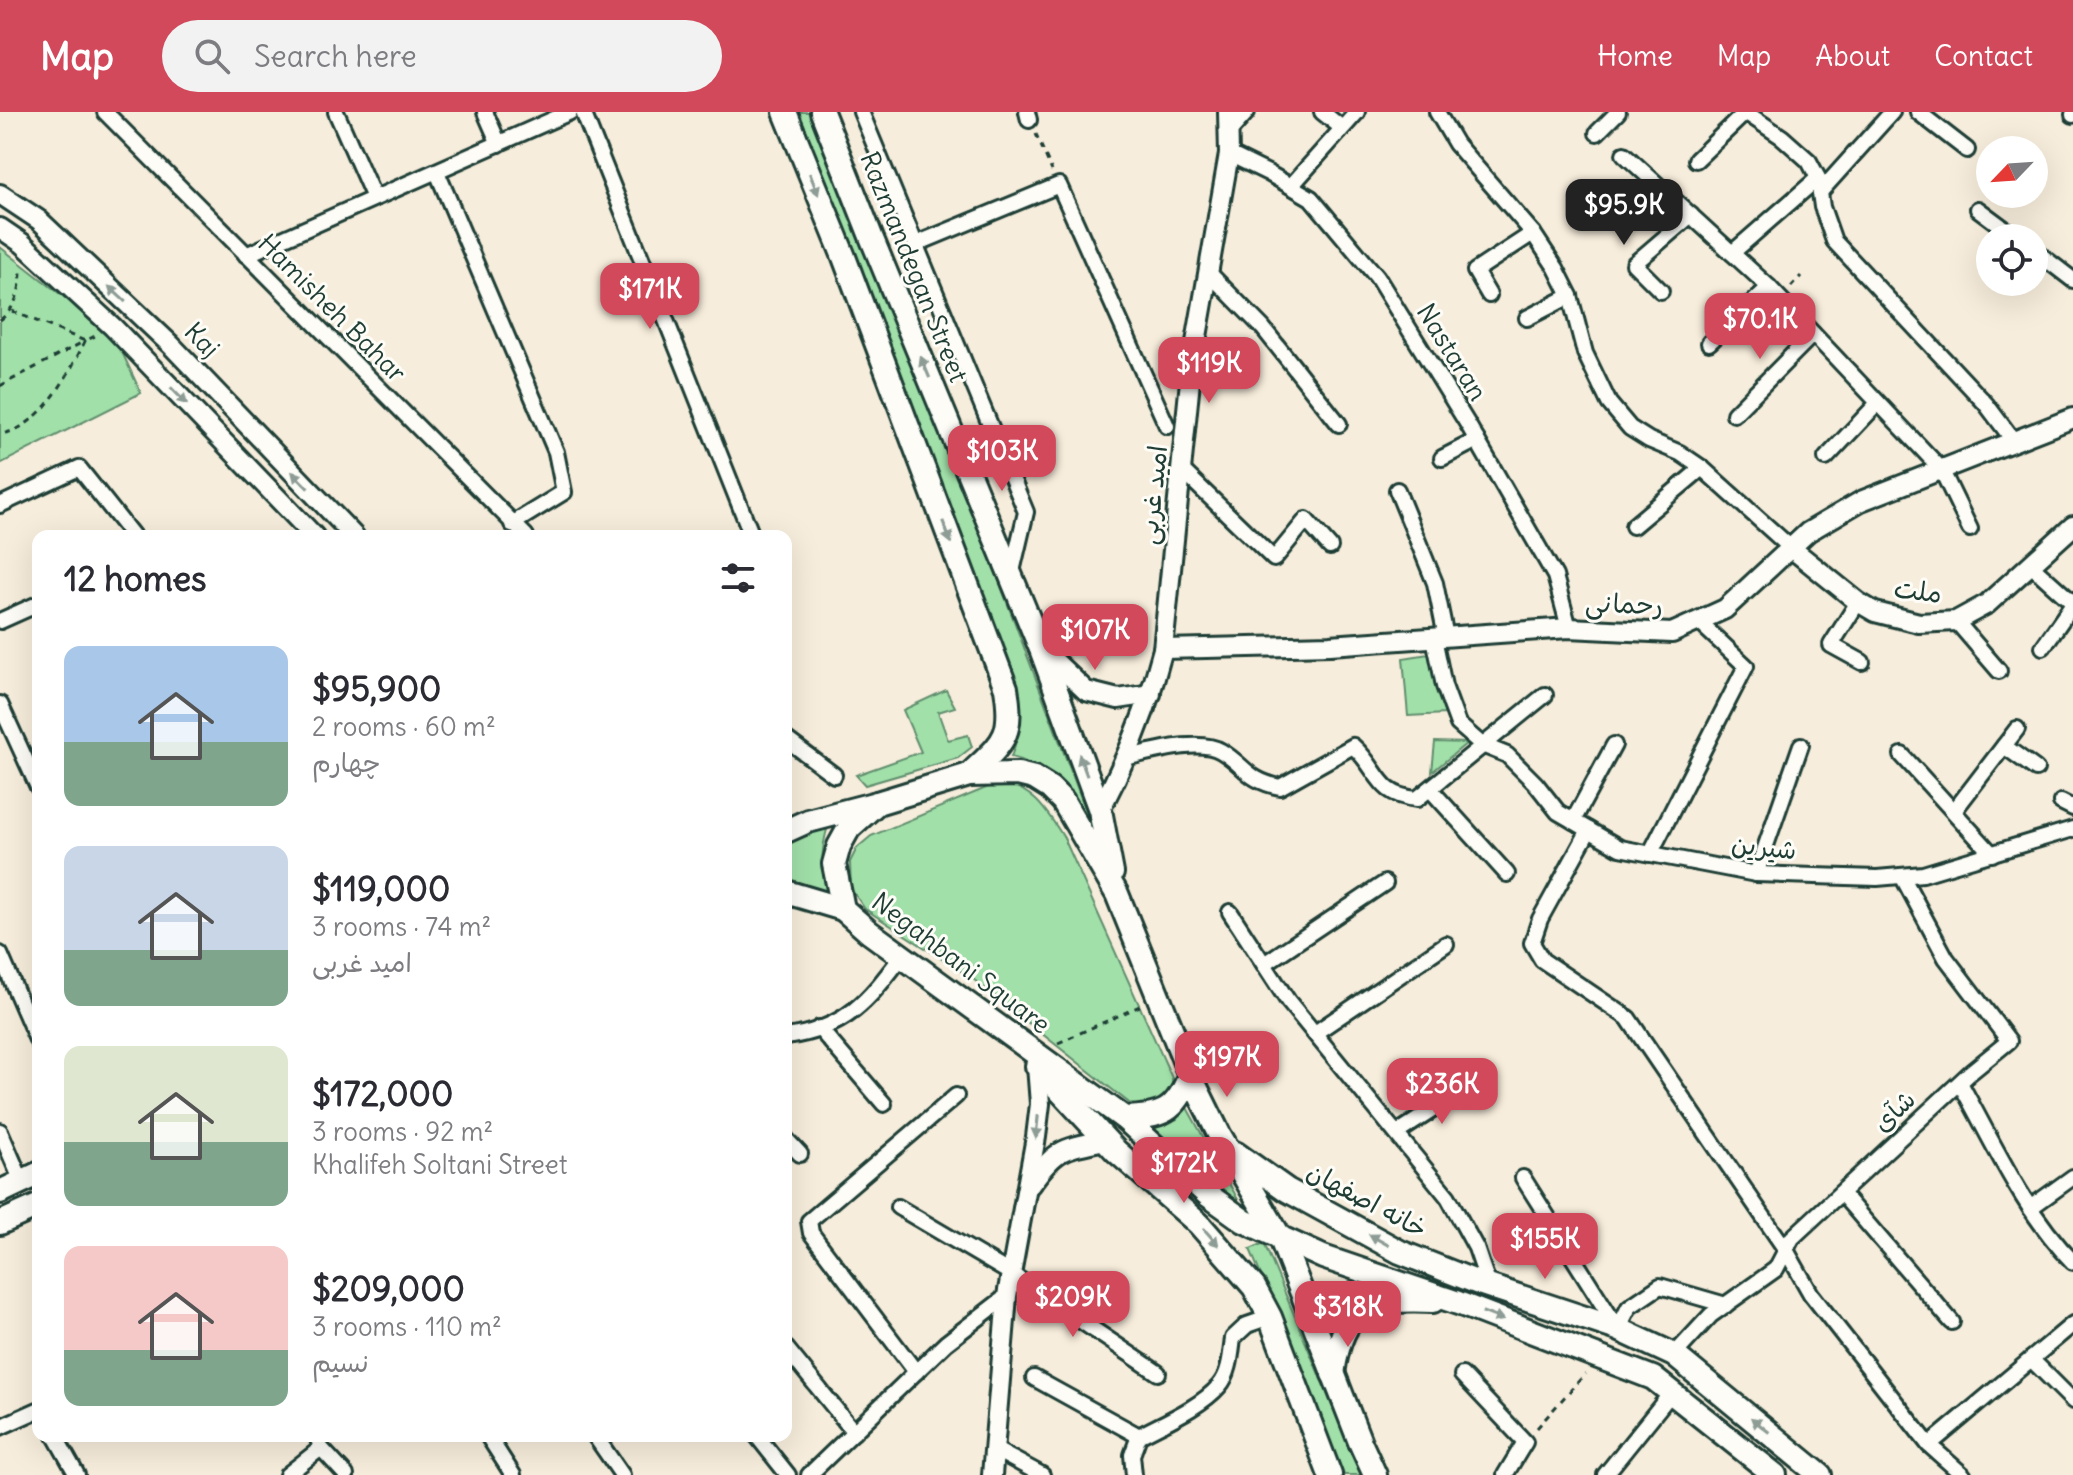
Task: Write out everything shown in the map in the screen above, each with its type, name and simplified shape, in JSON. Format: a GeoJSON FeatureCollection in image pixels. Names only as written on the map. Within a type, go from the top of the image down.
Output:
{"type":"FeatureCollection","features":[{"type":"Feature","properties":{"kind":"main road"},"geometry":{"type":"LineString","coordinates":[[785,112],[849,271],[1006,688],[1010,713],[1007,734],[969,775]]}},
{"type":"Feature","properties":{"kind":"main road","name":"Razmandegan Street"},"geometry":{"type":"LineString","coordinates":[[822,112],[874,246],[1041,649],[1100,810],[1117,894]]}},
{"type":"Feature","properties":{"kind":"main road","name":"Negahbani Square"},"geometry":{"type":"LineString","coordinates":[[1018,774],[1034,778],[1050,788],[1063,801],[1117,894],[1190,1075],[1225,1145],[1281,1239],[1244,1221],[1208,1195],[1124,1118],[1031,1054],[843,909],[834,864],[849,828],[877,803],[969,775],[1018,774]]}},
{"type":"Feature","properties":{"kind":"main road"},"geometry":{"type":"LineString","coordinates":[[792,828],[808,821],[877,803]]}},
{"type":"Feature","properties":{"kind":"main road"},"geometry":{"type":"LineString","coordinates":[[792,894],[843,909]]}},
{"type":"Feature","properties":{"kind":"main road"},"geometry":{"type":"LineString","coordinates":[[1031,1054],[1105,1140],[1199,1224],[1254,1287],[1270,1317],[1330,1475]]}},
{"type":"Feature","properties":{"kind":"main road"},"geometry":{"type":"LineString","coordinates":[[1124,1118],[1151,1117],[1170,1109],[1182,1096],[1190,1075]]}},
{"type":"Feature","properties":{"kind":"main road","name":"خانه اصفهان"},"geometry":{"type":"LineString","coordinates":[[1225,1145],[1287,1190],[1400,1252],[1489,1286],[1618,1329],[1674,1355],[1820,1475]]}},
{"type":"Feature","properties":{"kind":"main road"},"geometry":{"type":"LineString","coordinates":[[0,1192],[30,1178]]}},
{"type":"Feature","properties":{"kind":"main road"},"geometry":{"type":"LineString","coordinates":[[0,1223],[32,1209]]}},
{"type":"Feature","properties":{"kind":"main road"},"geometry":{"type":"LineString","coordinates":[[1281,1239],[1323,1257],[1601,1356],[1653,1378],[1775,1475]]}},
{"type":"Feature","properties":{"kind":"main road"},"geometry":{"type":"LineString","coordinates":[[1281,1239],[1375,1475]]}},
{"type":"Feature","properties":{"kind":"main road"},"geometry":{"type":"LineString","coordinates":[[1333,1375],[1344,1328],[1360,1312],[1376,1304],[1403,1300],[1458,1303]]}},
{"type":"Feature","properties":{"kind":"street","name":"Hamisheh Bahar"},"geometry":{"type":"LineString","coordinates":[[105,112],[519,530]]}},
{"type":"Feature","properties":{"kind":"street"},"geometry":{"type":"LineString","coordinates":[[336,112],[374,198]]}},
{"type":"Feature","properties":{"kind":"street"},"geometry":{"type":"LineString","coordinates":[[485,112],[499,144]]}},
{"type":"Feature","properties":{"kind":"street"},"geometry":{"type":"LineString","coordinates":[[246,255],[570,112]]}},
{"type":"Feature","properties":{"kind":"street"},"geometry":{"type":"LineString","coordinates":[[583,112],[750,530]]}},
{"type":"Feature","properties":{"kind":"street"},"geometry":{"type":"LineString","coordinates":[[861,112],[1026,512],[1011,576]]}},
{"type":"Feature","properties":{"kind":"street","name":"امید غربی"},"geometry":{"type":"LineString","coordinates":[[1100,810],[1128,757],[1151,694],[1163,649],[1191,371],[1229,154],[1228,112]]}},
{"type":"Feature","properties":{"kind":"street"},"geometry":{"type":"LineString","coordinates":[[1229,132],[1247,112]]}},
{"type":"Feature","properties":{"kind":"street"},"geometry":{"type":"LineString","coordinates":[[1322,112],[1342,128]]}},
{"type":"Feature","properties":{"kind":"street"},"geometry":{"type":"LineString","coordinates":[[1291,186],[1357,112]]}},
{"type":"Feature","properties":{"kind":"street"},"geometry":{"type":"LineString","coordinates":[[1437,112],[1456,144],[1533,233],[1570,296],[1585,353],[1609,403],[1630,428],[1702,468],[1791,548]]}},
{"type":"Feature","properties":{"kind":"street"},"geometry":{"type":"LineString","coordinates":[[1597,133],[1618,112]]}},
{"type":"Feature","properties":{"kind":"street"},"geometry":{"type":"LineString","coordinates":[[1696,160],[1745,112],[1782,137],[1809,161],[1834,241],[1986,404],[2013,440]]}},
{"type":"Feature","properties":{"kind":"street"},"geometry":{"type":"LineString","coordinates":[[1732,253],[1819,185],[1892,112]]}},
{"type":"Feature","properties":{"kind":"street"},"geometry":{"type":"LineString","coordinates":[[1918,112],[1967,150]]}},
{"type":"Feature","properties":{"kind":"street","name":"Nastaran"},"geometry":{"type":"LineString","coordinates":[[1229,154],[1311,198],[1377,277],[1477,440],[1555,576],[1569,628]]}},
{"type":"Feature","properties":{"kind":"street"},"geometry":{"type":"LineString","coordinates":[[1624,154],[1769,287],[1941,469],[1970,529]]}},
{"type":"Feature","properties":{"kind":"street"},"geometry":{"type":"LineString","coordinates":[[437,172],[556,452],[564,492],[512,524]]}},
{"type":"Feature","properties":{"kind":"street"},"geometry":{"type":"LineString","coordinates":[[916,244],[1059,185],[1167,426]]}},
{"type":"Feature","properties":{"kind":"street","name":"Kaj"},"geometry":{"type":"LineString","coordinates":[[0,194],[39,220],[170,344],[348,530]]}},
{"type":"Feature","properties":{"kind":"street"},"geometry":{"type":"LineString","coordinates":[[1978,209],[1998,224]]}},
{"type":"Feature","properties":{"kind":"street"},"geometry":{"type":"LineString","coordinates":[[1661,291],[1634,264],[1691,215]]}},
{"type":"Feature","properties":{"kind":"street"},"geometry":{"type":"LineString","coordinates":[[0,228],[22,243],[149,364],[308,530]]}},
{"type":"Feature","properties":{"kind":"street"},"geometry":{"type":"LineString","coordinates":[[1489,295],[1475,271],[1533,233]]}},
{"type":"Feature","properties":{"kind":"street"},"geometry":{"type":"LineString","coordinates":[[2048,261],[2073,280]]}},
{"type":"Feature","properties":{"kind":"street"},"geometry":{"type":"LineString","coordinates":[[1210,274],[1263,328],[1339,424]]}},
{"type":"Feature","properties":{"kind":"street"},"geometry":{"type":"LineString","coordinates":[[1709,343],[1769,287]]}},
{"type":"Feature","properties":{"kind":"street"},"geometry":{"type":"LineString","coordinates":[[1527,318],[1570,296]]}},
{"type":"Feature","properties":{"kind":"street"},"geometry":{"type":"LineString","coordinates":[[1734,414],[1813,334]]}},
{"type":"Feature","properties":{"kind":"street"},"geometry":{"type":"LineString","coordinates":[[149,364],[170,344]]}},
{"type":"Feature","properties":{"kind":"street"},"geometry":{"type":"LineString","coordinates":[[1826,458],[1878,403]]}},
{"type":"Feature","properties":{"kind":"street","name":"رحمانی"},"geometry":{"type":"LineString","coordinates":[[1163,649],[1330,645],[1569,628],[1672,633],[1725,609],[1808,532],[1861,501],[2073,418]]}},
{"type":"Feature","properties":{"kind":"street"},"geometry":{"type":"LineString","coordinates":[[1442,458],[1477,440]]}},
{"type":"Feature","properties":{"kind":"street"},"geometry":{"type":"LineString","coordinates":[[0,505],[79,468],[128,530]]}},
{"type":"Feature","properties":{"kind":"street"},"geometry":{"type":"LineString","coordinates":[[1633,526],[1702,468]]}},
{"type":"Feature","properties":{"kind":"street"},"geometry":{"type":"LineString","coordinates":[[1182,470],[1274,559],[1306,520],[1330,547]]}},
{"type":"Feature","properties":{"kind":"street","name":"شیرین"},"geometry":{"type":"LineString","coordinates":[[1397,490],[1435,583],[1444,686],[1458,724],[1482,745],[1507,755],[1558,812],[1620,848],[1756,874],[1877,878],[1923,874],[2073,829]]}},
{"type":"Feature","properties":{"kind":"street","name":"ملت"},"geometry":{"type":"LineString","coordinates":[[1791,548],[1875,612],[1919,623],[1956,621],[1987,604],[2073,526]]}},
{"type":"Feature","properties":{"kind":"street"},"geometry":{"type":"LineString","coordinates":[[2031,565],[2073,604],[2043,647]]}},
{"type":"Feature","properties":{"kind":"street"},"geometry":{"type":"LineString","coordinates":[[1858,602],[1831,645],[1862,662]]}},
{"type":"Feature","properties":{"kind":"street"},"geometry":{"type":"LineString","coordinates":[[0,621],[32,607]]}},
{"type":"Feature","properties":{"kind":"street"},"geometry":{"type":"LineString","coordinates":[[1650,854],[1746,666],[1698,621]]}},
{"type":"Feature","properties":{"kind":"street"},"geometry":{"type":"LineString","coordinates":[[1956,621],[1999,671]]}},
{"type":"Feature","properties":{"kind":"street"},"geometry":{"type":"LineString","coordinates":[[1041,649],[1086,691],[1118,699],[1151,694]]}},
{"type":"Feature","properties":{"kind":"street"},"geometry":{"type":"LineString","coordinates":[[1128,757],[1174,748],[1205,746],[1221,751],[1244,772],[1263,783],[1280,787],[1353,746],[1385,787],[1399,797],[1417,799],[1545,695]]}},
{"type":"Feature","properties":{"kind":"street"},"geometry":{"type":"LineString","coordinates":[[0,704],[32,774]]}},
{"type":"Feature","properties":{"kind":"street"},"geometry":{"type":"LineString","coordinates":[[1954,811],[2017,729]]}},
{"type":"Feature","properties":{"kind":"street"},"geometry":{"type":"LineString","coordinates":[[792,744],[834,775]]}},
{"type":"Feature","properties":{"kind":"street"},"geometry":{"type":"LineString","coordinates":[[1573,821],[1614,745]]}},
{"type":"Feature","properties":{"kind":"street"},"geometry":{"type":"LineString","coordinates":[[1756,874],[1801,745]]}},
{"type":"Feature","properties":{"kind":"street"},"geometry":{"type":"LineString","coordinates":[[2004,746],[2036,769]]}},
{"type":"Feature","properties":{"kind":"street"},"geometry":{"type":"LineString","coordinates":[[1902,755],[1992,854]]}},
{"type":"Feature","properties":{"kind":"street"},"geometry":{"type":"LineString","coordinates":[[1430,789],[1507,874]]}},
{"type":"Feature","properties":{"kind":"street"},"geometry":{"type":"LineString","coordinates":[[1589,830],[1540,919],[1532,943],[1542,960],[1628,1018],[1786,1250],[1811,1294],[1929,1445],[1963,1475]]}},
{"type":"Feature","properties":{"kind":"street","name":"شآی"},"geometry":{"type":"LineString","coordinates":[[1674,1355],[1711,1315],[1776,1269],[1792,1238],[2009,1041],[1946,958],[1902,876]]}},
{"type":"Feature","properties":{"kind":"street"},"geometry":{"type":"LineString","coordinates":[[1264,964],[1385,883]]}},
{"type":"Feature","properties":{"kind":"street"},"geometry":{"type":"LineString","coordinates":[[1230,912],[1288,1001],[1448,1197],[1476,1248],[1489,1286]]}},
{"type":"Feature","properties":{"kind":"street"},"geometry":{"type":"LineString","coordinates":[[1315,1033],[1446,944]]}},
{"type":"Feature","properties":{"kind":"street"},"geometry":{"type":"LineString","coordinates":[[0,954],[32,1028]]}},
{"type":"Feature","properties":{"kind":"street"},"geometry":{"type":"LineString","coordinates":[[792,1036],[845,1018],[868,1000],[902,956]]}},
{"type":"Feature","properties":{"kind":"street"},"geometry":{"type":"LineString","coordinates":[[819,1028],[884,1104]]}},
{"type":"Feature","properties":{"kind":"street"},"geometry":{"type":"LineString","coordinates":[[992,1475],[1007,1296],[1040,1104],[1031,1054]]}},
{"type":"Feature","properties":{"kind":"street"},"geometry":{"type":"LineString","coordinates":[[1960,1083],[2030,1208],[2055,1244],[2073,1262]]}},
{"type":"Feature","properties":{"kind":"street"},"geometry":{"type":"LineString","coordinates":[[1397,1133],[1468,1087]]}},
{"type":"Feature","properties":{"kind":"street"},"geometry":{"type":"LineString","coordinates":[[916,1372],[811,1233],[809,1221],[956,1096]]}},
{"type":"Feature","properties":{"kind":"street"},"geometry":{"type":"LineString","coordinates":[[0,1131],[30,1178]]}},
{"type":"Feature","properties":{"kind":"street"},"geometry":{"type":"LineString","coordinates":[[1028,1187],[1051,1156],[1071,1147],[1105,1140]]}},
{"type":"Feature","properties":{"kind":"street"},"geometry":{"type":"LineString","coordinates":[[792,1145],[800,1154]]}},
{"type":"Feature","properties":{"kind":"street"},"geometry":{"type":"LineString","coordinates":[[2030,1208],[2073,1177]]}},
{"type":"Feature","properties":{"kind":"street"},"geometry":{"type":"LineString","coordinates":[[1523,1178],[1618,1329]]}},
{"type":"Feature","properties":{"kind":"street"},"geometry":{"type":"LineString","coordinates":[[1841,1193],[1952,1322]]}},
{"type":"Feature","properties":{"kind":"street"},"geometry":{"type":"LineString","coordinates":[[898,1207],[1010,1273],[1158,1373]]}},
{"type":"Feature","properties":{"kind":"street"},"geometry":{"type":"LineString","coordinates":[[1618,1329],[1629,1307],[1660,1286],[1726,1305]]}},
{"type":"Feature","properties":{"kind":"street"},"geometry":{"type":"LineString","coordinates":[[809,1475],[946,1343],[1007,1296]]}},
{"type":"Feature","properties":{"kind":"street"},"geometry":{"type":"LineString","coordinates":[[1134,1475],[1132,1455],[1139,1436],[1193,1406],[1220,1385],[1230,1361],[1233,1338],[1247,1325],[1270,1317]]}},
{"type":"Feature","properties":{"kind":"street"},"geometry":{"type":"LineString","coordinates":[[1929,1445],[2073,1324]]}},
{"type":"Feature","properties":{"kind":"street"},"geometry":{"type":"LineString","coordinates":[[792,1355],[854,1432]]}},
{"type":"Feature","properties":{"kind":"street"},"geometry":{"type":"LineString","coordinates":[[2031,1359],[2073,1401]]}},
{"type":"Feature","properties":{"kind":"street"},"geometry":{"type":"LineString","coordinates":[[1462,1375],[1525,1442],[1505,1475]]}},
{"type":"Feature","properties":{"kind":"street"},"geometry":{"type":"LineString","coordinates":[[1034,1378],[1139,1436]]}},
{"type":"Feature","properties":{"kind":"street"},"geometry":{"type":"LineString","coordinates":[[1605,1475],[1672,1392]]}},
{"type":"Feature","properties":{"kind":"street"},"geometry":{"type":"LineString","coordinates":[[0,1427],[32,1413]]}},
{"type":"Feature","properties":{"kind":"street"},"geometry":{"type":"LineString","coordinates":[[58,1442],[77,1475]]}},
{"type":"Feature","properties":{"kind":"street"},"geometry":{"type":"LineString","coordinates":[[287,1475],[319,1442],[346,1475]]}},
{"type":"Feature","properties":{"kind":"street"},"geometry":{"type":"LineString","coordinates":[[492,1442],[513,1475]]}},
{"type":"Feature","properties":{"kind":"street"},"geometry":{"type":"LineString","coordinates":[[599,1442],[622,1475]]}},
{"type":"Feature","properties":{"kind":"street"},"geometry":{"type":"LineString","coordinates":[[762,1442],[788,1475]]}},
{"type":"Feature","properties":{"kind":"street"},"geometry":{"type":"LineString","coordinates":[[994,1449],[1042,1475]]}},
{"type":"Feature","properties":{"kind":"path"},"geometry":{"type":"LineString","coordinates":[[1028,116],[1059,185]]}},
{"type":"Feature","properties":{"kind":"path"},"geometry":{"type":"LineString","coordinates":[[0,320],[12,311],[19,292],[21,263]]}},
{"type":"Feature","properties":{"kind":"path"},"geometry":{"type":"LineString","coordinates":[[12,311],[85,341]]}},
{"type":"Feature","properties":{"kind":"path"},"geometry":{"type":"LineString","coordinates":[[0,386],[85,341]]}},
{"type":"Feature","properties":{"kind":"path"},"geometry":{"type":"LineString","coordinates":[[0,434],[11,433],[65,383],[85,341]]}},
{"type":"Feature","properties":{"kind":"path"},"geometry":{"type":"LineString","coordinates":[[1031,1054],[1160,997]]}},
{"type":"Feature","properties":{"kind":"path"},"geometry":{"type":"LineString","coordinates":[[1525,1442],[1601,1356]]}},
{"type":"Feature","properties":{"kind":"green space"},"geometry":{"type":"Polygon","coordinates":[[[798,112],[811,112],[997,576],[1095,835],[1049,777],[1011,757],[1019,720],[1011,682],[887,339],[798,112]]]}},
{"type":"Feature","properties":{"kind":"green space"},"geometry":{"type":"Polygon","coordinates":[[[0,247],[115,337],[141,393],[0,464],[0,247]]]}},
{"type":"Feature","properties":{"kind":"green space"},"geometry":{"type":"Polygon","coordinates":[[[1429,654],[1435,684],[1446,714],[1408,716],[1403,658],[1429,654]]]}},
{"type":"Feature","properties":{"kind":"green space"},"geometry":{"type":"Polygon","coordinates":[[[946,690],[955,707],[938,712],[948,740],[968,735],[972,747],[958,758],[865,785],[856,775],[921,752],[903,710],[946,690]]]}},
{"type":"Feature","properties":{"kind":"green space"},"geometry":{"type":"Polygon","coordinates":[[[1435,742],[1467,743],[1432,772],[1435,742]]]}},
{"type":"Feature","properties":{"kind":"green space"},"geometry":{"type":"Polygon","coordinates":[[[998,783],[1030,795],[1045,810],[1064,838],[1172,1078],[1173,1094],[1150,1109],[1133,1106],[973,979],[865,909],[851,889],[850,862],[857,848],[871,836],[998,783]]]}},
{"type":"Feature","properties":{"kind":"green space"},"geometry":{"type":"Polygon","coordinates":[[[829,823],[822,862],[824,882],[831,901],[792,882],[792,839],[829,823]]]}},
{"type":"Feature","properties":{"kind":"green space"},"geometry":{"type":"Polygon","coordinates":[[[1185,1104],[1241,1205],[1152,1129],[1177,1119],[1185,1104]]]}},
{"type":"Feature","properties":{"kind":"green space"},"geometry":{"type":"Polygon","coordinates":[[[1264,1243],[1361,1475],[1344,1475],[1250,1249],[1264,1243]]]}}]}
